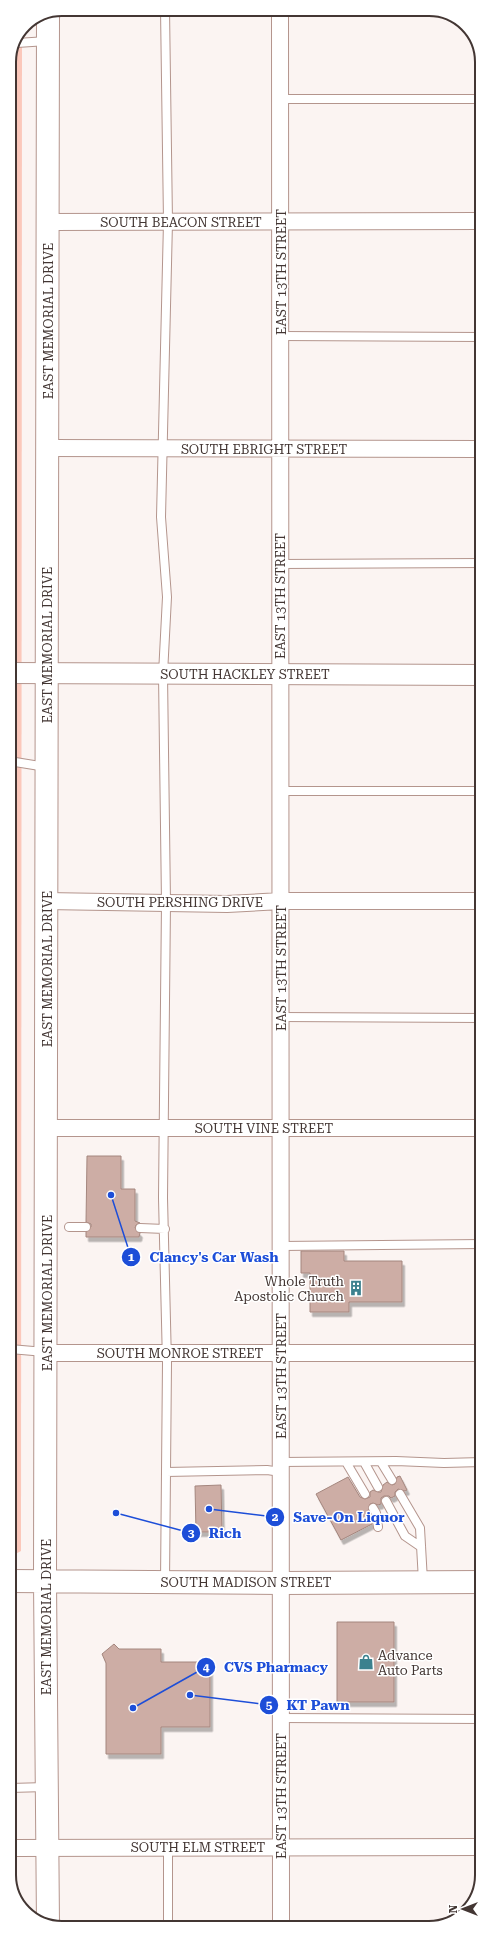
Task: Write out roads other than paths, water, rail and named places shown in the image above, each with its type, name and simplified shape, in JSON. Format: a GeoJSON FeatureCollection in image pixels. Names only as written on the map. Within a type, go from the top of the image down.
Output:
{"type":"FeatureCollection","features":[{"type":"Feature","properties":{"kind":"main road","name":"EAST MEMORIAL DRIVE"},"geometry":{"type":"LineString","coordinates":[[48,18],[46,901],[47,1353],[45,1581],[48,1919]]}},
{"type":"Feature","properties":{"kind":"main road","name":"SOUTH MADISON STREET"},"geometry":{"type":"LineString","coordinates":[[16,1581],[282,1583],[475,1582]]}},
{"type":"Feature","properties":{"kind":"street","name":"EAST 13TH STREET"},"geometry":{"type":"LineString","coordinates":[[280,16],[281,1921]]}},
{"type":"Feature","properties":{"kind":"street","name":"SOUTH BEACON STREET"},"geometry":{"type":"LineString","coordinates":[[48,222],[475,221]]}},
{"type":"Feature","properties":{"kind":"street","name":"SOUTH EBRIGHT STREET"},"geometry":{"type":"LineString","coordinates":[[48,448],[475,449]]}},
{"type":"Feature","properties":{"kind":"street","name":"SOUTH HACKLEY STREET"},"geometry":{"type":"LineString","coordinates":[[16,673],[475,675]]}},
{"type":"Feature","properties":{"kind":"street","name":"SOUTH PERSHING DRIVE"},"geometry":{"type":"LineString","coordinates":[[46,901],[227,904],[281,901],[475,901]]}},
{"type":"Feature","properties":{"kind":"street","name":"SOUTH VINE STREET"},"geometry":{"type":"LineString","coordinates":[[47,1128],[475,1128]]}},
{"type":"Feature","properties":{"kind":"street","name":"SOUTH MONROE STREET"},"geometry":{"type":"LineString","coordinates":[[47,1353],[475,1352]]}},
{"type":"Feature","properties":{"kind":"street","name":"SOUTH ELM STREET"},"geometry":{"type":"LineString","coordinates":[[16,1848],[475,1847]]}},
{"type":"Feature","properties":{"kind":"lane"},"geometry":{"type":"LineString","coordinates":[[165,16],[168,222],[164,449],[161,517],[167,597],[164,674],[166,903],[164,1080],[166,1353],[165,1582]]}},
{"type":"Feature","properties":{"kind":"lane"},"geometry":{"type":"LineString","coordinates":[[20,43],[48,41]]}},
{"type":"Feature","properties":{"kind":"lane"},"geometry":{"type":"LineString","coordinates":[[280,99],[475,99]]}},
{"type":"Feature","properties":{"kind":"lane"},"geometry":{"type":"LineString","coordinates":[[281,336],[475,337]]}},
{"type":"Feature","properties":{"kind":"lane"},"geometry":{"type":"LineString","coordinates":[[280,564],[475,563]]}},
{"type":"Feature","properties":{"kind":"lane"},"geometry":{"type":"LineString","coordinates":[[16,762],[47,767]]}},
{"type":"Feature","properties":{"kind":"lane"},"geometry":{"type":"LineString","coordinates":[[281,791],[475,790]]}},
{"type":"Feature","properties":{"kind":"lane"},"geometry":{"type":"LineString","coordinates":[[280,1017],[475,1018]]}},
{"type":"Feature","properties":{"kind":"lane"},"geometry":{"type":"LineString","coordinates":[[69,1227],[86,1227]]}},
{"type":"Feature","properties":{"kind":"lane"},"geometry":{"type":"LineString","coordinates":[[140,1228],[164,1228]]}},
{"type":"Feature","properties":{"kind":"lane"},"geometry":{"type":"LineString","coordinates":[[281,1246],[475,1244]]}},
{"type":"Feature","properties":{"kind":"lane"},"geometry":{"type":"LineString","coordinates":[[16,1350],[47,1353]]}},
{"type":"Feature","properties":{"kind":"lane"},"geometry":{"type":"LineString","coordinates":[[166,1472],[267,1470],[281,1467],[346,1462],[444,1464],[475,1462]]}},
{"type":"Feature","properties":{"kind":"lane"},"geometry":{"type":"LineString","coordinates":[[346,1462],[365,1494]]}},
{"type":"Feature","properties":{"kind":"lane"},"geometry":{"type":"LineString","coordinates":[[364,1462],[378,1487]]}},
{"type":"Feature","properties":{"kind":"lane"},"geometry":{"type":"LineString","coordinates":[[380,1462],[392,1480]]}},
{"type":"Feature","properties":{"kind":"lane"},"geometry":{"type":"LineString","coordinates":[[400,1494],[420,1528],[422,1582]]}},
{"type":"Feature","properties":{"kind":"lane"},"geometry":{"type":"LineString","coordinates":[[386,1501],[405,1536],[421,1547]]}},
{"type":"Feature","properties":{"kind":"lane"},"geometry":{"type":"LineString","coordinates":[[373,1508],[376,1513],[378,1528]]}},
{"type":"Feature","properties":{"kind":"lane"},"geometry":{"type":"LineString","coordinates":[[281,1718],[475,1719]]}},
{"type":"Feature","properties":{"kind":"lane"},"geometry":{"type":"LineString","coordinates":[[16,1788],[47,1787]]}},
{"type":"Feature","properties":{"kind":"lane"},"geometry":{"type":"LineString","coordinates":[[168,1847],[168,1921]]}},
{"type":"Feature","properties":{"kind":"place","name":"Clancy's Car Wash"},"geometry":{"type":"Point","coordinates":[111,1195]}},
{"type":"Feature","properties":{"kind":"place","name":"Whole Truth Apostolic Church"},"geometry":{"type":"Point","coordinates":[356,1288]}},
{"type":"Feature","properties":{"kind":"place","name":"Save-On Liquor"},"geometry":{"type":"Point","coordinates":[209,1509]}},
{"type":"Feature","properties":{"kind":"place","name":"Rich"},"geometry":{"type":"Point","coordinates":[116,1513]}},
{"type":"Feature","properties":{"kind":"place","name":"Advance Auto Parts"},"geometry":{"type":"Point","coordinates":[366,1662]}},
{"type":"Feature","properties":{"kind":"place","name":"KT Pawn"},"geometry":{"type":"Point","coordinates":[190,1695]}},
{"type":"Feature","properties":{"kind":"place","name":"CVS Pharmacy"},"geometry":{"type":"Point","coordinates":[133,1708]}}]}
